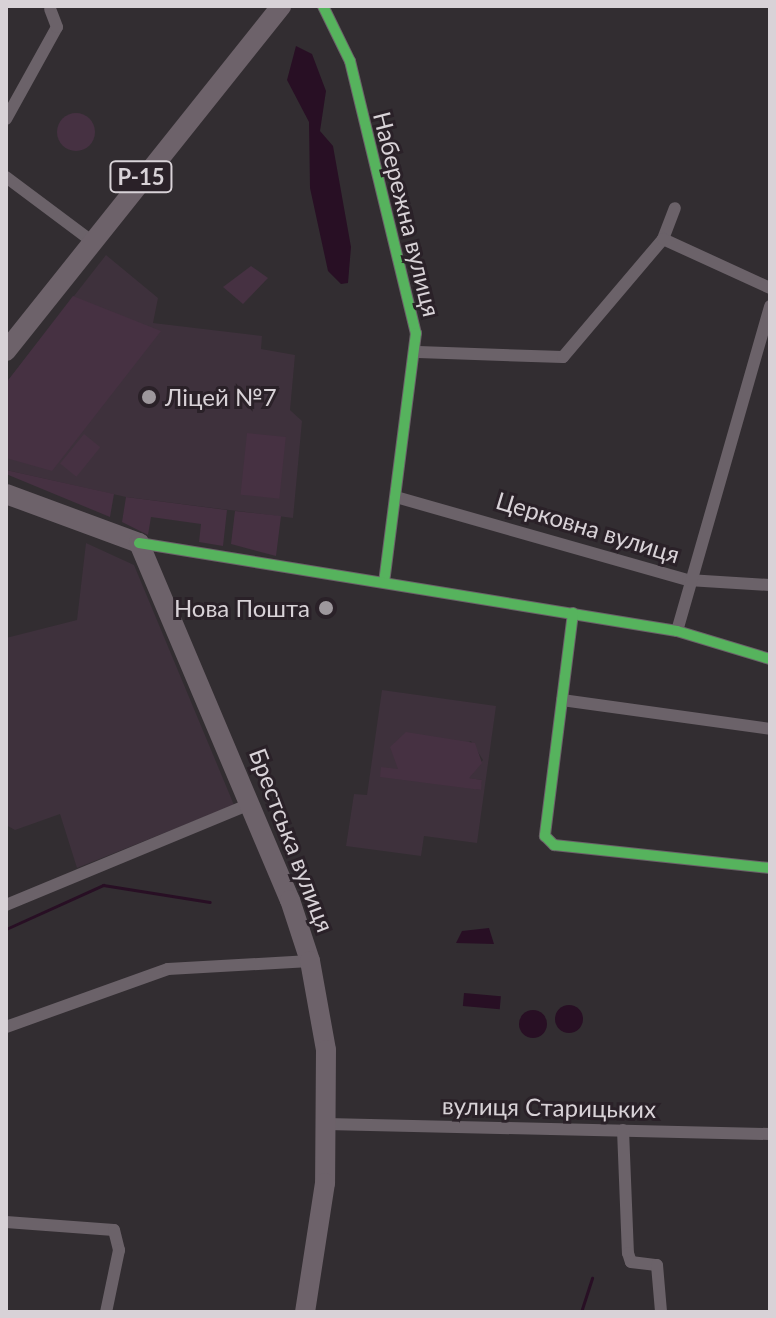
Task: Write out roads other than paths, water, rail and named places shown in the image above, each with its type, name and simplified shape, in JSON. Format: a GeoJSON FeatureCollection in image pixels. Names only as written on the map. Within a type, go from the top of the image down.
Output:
{"type":"FeatureCollection","features":[{"type":"Feature","properties":{"kind":"main road","name":"Р-15"},"geometry":{"type":"LineString","coordinates":[[6,351],[281,6]]}},
{"type":"Feature","properties":{"kind":"main road"},"geometry":{"type":"LineString","coordinates":[[6,494],[139,543]]}},
{"type":"Feature","properties":{"kind":"main road","name":"Брестська вулиця"},"geometry":{"type":"LineString","coordinates":[[139,543],[252,803],[310,961],[326,1050],[327,1124],[305,1312]]}},
{"type":"Feature","properties":{"kind":"street","name":"Набережна вулиця"},"geometry":{"type":"LineString","coordinates":[[323,6],[350,61],[418,352],[384,582]]}},
{"type":"Feature","properties":{"kind":"street"},"geometry":{"type":"LineString","coordinates":[[6,119],[57,27],[50,9]]}},
{"type":"Feature","properties":{"kind":"street"},"geometry":{"type":"LineString","coordinates":[[6,177],[93,242]]}},
{"type":"Feature","properties":{"kind":"street"},"geometry":{"type":"LineString","coordinates":[[418,352],[563,357],[663,239],[675,208]]}},
{"type":"Feature","properties":{"kind":"street"},"geometry":{"type":"LineString","coordinates":[[663,239],[770,288]]}},
{"type":"Feature","properties":{"kind":"street"},"geometry":{"type":"LineString","coordinates":[[677,631],[770,306]]}},
{"type":"Feature","properties":{"kind":"street","name":"Церковна вулиця"},"geometry":{"type":"LineString","coordinates":[[396,497],[693,579],[770,585]]}},
{"type":"Feature","properties":{"kind":"street"},"geometry":{"type":"LineString","coordinates":[[139,543],[677,631],[770,659]]}},
{"type":"Feature","properties":{"kind":"street"},"geometry":{"type":"LineString","coordinates":[[573,613],[545,836],[554,845],[770,868]]}},
{"type":"Feature","properties":{"kind":"street"},"geometry":{"type":"LineString","coordinates":[[562,700],[770,729]]}},
{"type":"Feature","properties":{"kind":"street"},"geometry":{"type":"LineString","coordinates":[[6,905],[252,803]]}},
{"type":"Feature","properties":{"kind":"street"},"geometry":{"type":"LineString","coordinates":[[6,1027],[168,969],[310,961]]}},
{"type":"Feature","properties":{"kind":"street","name":"вулиця Старицьких"},"geometry":{"type":"LineString","coordinates":[[327,1124],[770,1134]]}},
{"type":"Feature","properties":{"kind":"street"},"geometry":{"type":"LineString","coordinates":[[623,1130],[628,1253],[631,1262],[657,1265],[661,1312]]}},
{"type":"Feature","properties":{"kind":"street"},"geometry":{"type":"LineString","coordinates":[[6,1222],[114,1230],[119,1250],[106,1312]]}},
{"type":"Feature","properties":{"kind":"waterway"},"geometry":{"type":"LineString","coordinates":[[6,929],[103,885],[210,902]]}},
{"type":"Feature","properties":{"kind":"waterway"},"geometry":{"type":"LineString","coordinates":[[581,1312],[592,1278]]}},
{"type":"Feature","properties":{"kind":"place","name":"Ліцей №7"},"geometry":{"type":"Point","coordinates":[149,397]}},
{"type":"Feature","properties":{"kind":"place","name":"Нова Пошта"},"geometry":{"type":"Point","coordinates":[326,608]}}]}
